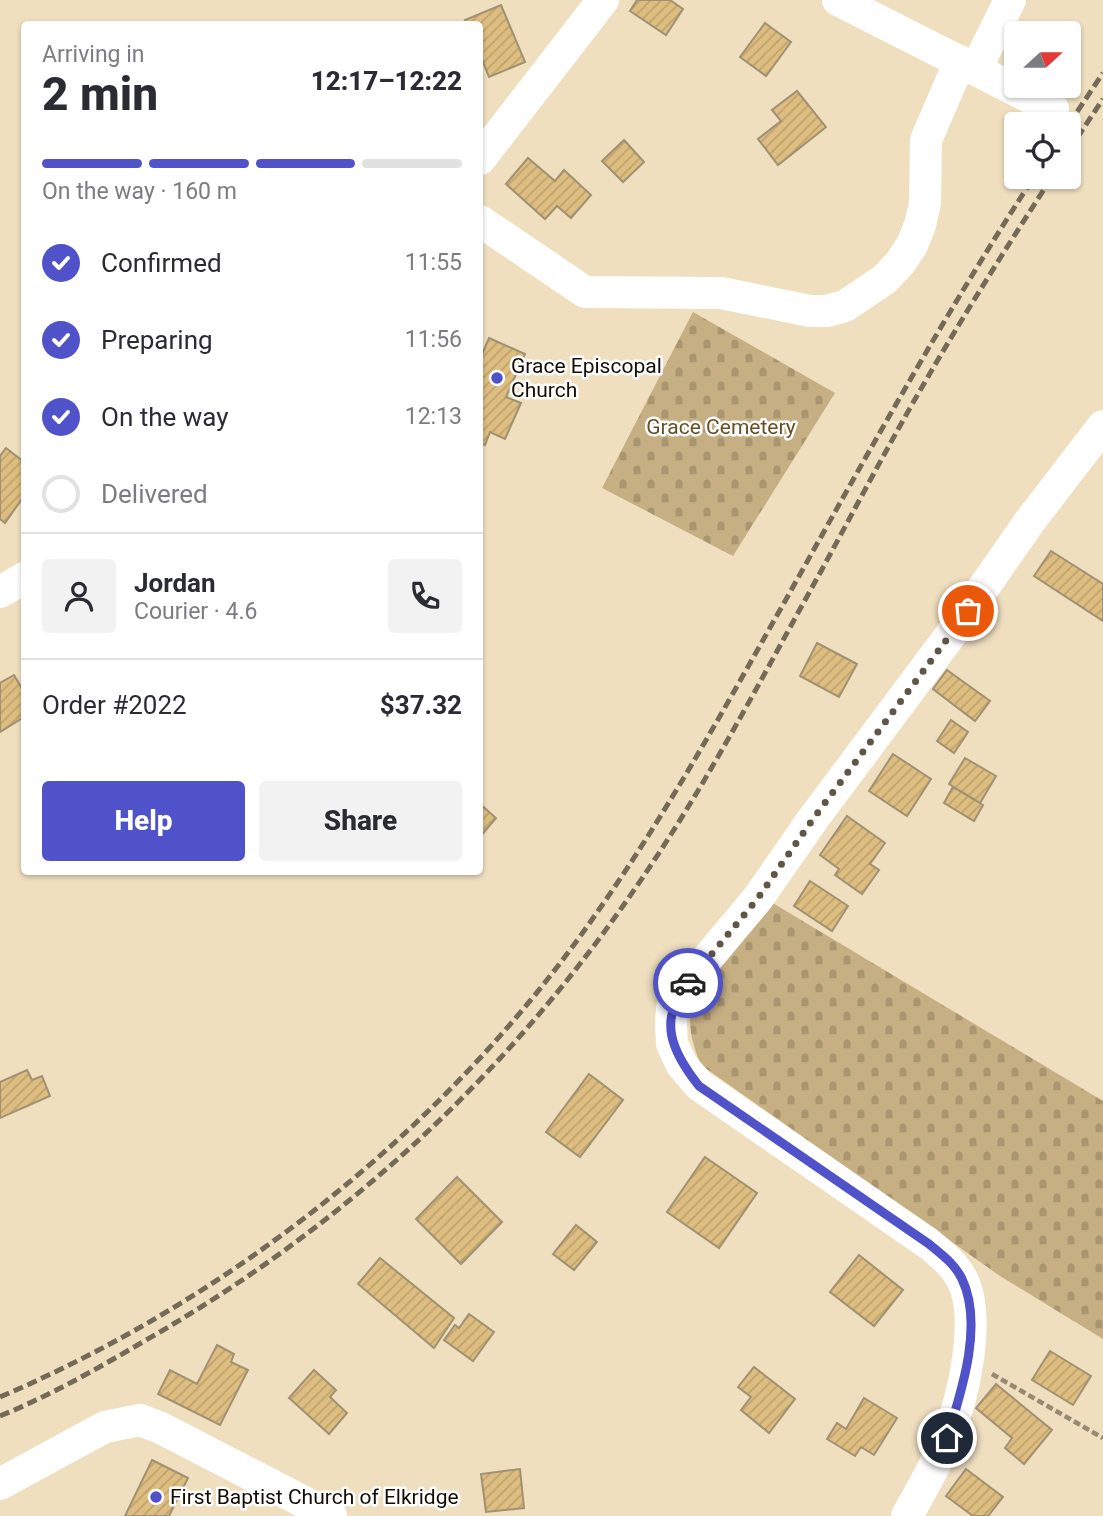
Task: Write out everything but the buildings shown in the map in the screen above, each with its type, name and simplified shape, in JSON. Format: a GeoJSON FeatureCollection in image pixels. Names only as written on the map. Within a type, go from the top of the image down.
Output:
{"type":"FeatureCollection","features":[{"type":"Feature","properties":{"kind":"street"},"geometry":{"type":"LineString","coordinates":[[483,155],[603,0]]}},
{"type":"Feature","properties":{"kind":"street"},"geometry":{"type":"LineString","coordinates":[[838,0],[1053,109]]}},
{"type":"Feature","properties":{"kind":"street"},"geometry":{"type":"LineString","coordinates":[[483,224],[585,292],[721,293],[810,311],[827,311],[845,306],[885,279],[912,245],[925,203],[926,140],[968,65],[1010,0]]}},
{"type":"Feature","properties":{"kind":"street"},"geometry":{"type":"LineString","coordinates":[[906,1516],[928,1479],[947,1438],[958,1403],[972,1321],[970,1303],[962,1279],[949,1261],[929,1244],[699,1086],[682,1065],[672,1044],[672,1008],[682,989],[758,898],[813,819],[952,633],[1030,521],[1103,426]]}},
{"type":"Feature","properties":{"kind":"street"},"geometry":{"type":"LineString","coordinates":[[0,592],[21,580]]}},
{"type":"Feature","properties":{"kind":"street"},"geometry":{"type":"LineString","coordinates":[[0,1484],[105,1427],[140,1420],[161,1428],[331,1516]]}},
{"type":"Feature","properties":{"kind":"path"},"geometry":{"type":"LineString","coordinates":[[967,1359],[1103,1438]]}},
{"type":"Feature","properties":{"kind":"green space","name":"Grace Cemetery"},"geometry":{"type":"Polygon","coordinates":[[[693,312],[835,393],[733,556],[602,488],[693,312]]]}},
{"type":"Feature","properties":{"kind":"green space"},"geometry":{"type":"Polygon","coordinates":[[[771,902],[1103,1101],[1103,1339],[1000,1276],[701,1065],[691,1029],[692,1006],[697,994],[727,953],[771,902]]]}},
{"type":"Feature","properties":{"kind":"railway"},"geometry":{"type":"LineString","coordinates":[[1077,112],[1103,73]]}},
{"type":"Feature","properties":{"kind":"railway"},"geometry":{"type":"LineString","coordinates":[[1081,132],[1103,99]]}},
{"type":"Feature","properties":{"kind":"railway"},"geometry":{"type":"LineString","coordinates":[[0,1397],[87,1356],[172,1308],[254,1255],[333,1196],[407,1131],[476,1062],[540,989],[598,911],[674,795],[908,383],[1026,189]]}},
{"type":"Feature","properties":{"kind":"railway"},"geometry":{"type":"LineString","coordinates":[[0,1416],[72,1382],[141,1343],[218,1296],[291,1246],[360,1192],[426,1134],[546,1006],[601,936],[698,791],[915,399],[1044,189]]}},
{"type":"Feature","properties":{"kind":"way so far"},"geometry":{"type":"LineString","coordinates":[[688,983],[758,898],[813,819],[968,611]]}},
{"type":"Feature","properties":{"kind":"place","name":"Grace Episcopal Church"},"geometry":{"type":"Point","coordinates":[497,378]}},
{"type":"Feature","properties":{"kind":"place","name":"First Baptist Church of Elkridge"},"geometry":{"type":"Point","coordinates":[156,1497]}},
{"type":"Feature","properties":{"kind":"route"},"geometry":{"type":"LineString","coordinates":[[688,983],[672,1008],[672,1044],[682,1065],[699,1086],[929,1244],[949,1261],[962,1279],[970,1303],[972,1321],[958,1403],[947,1438]]}}]}
